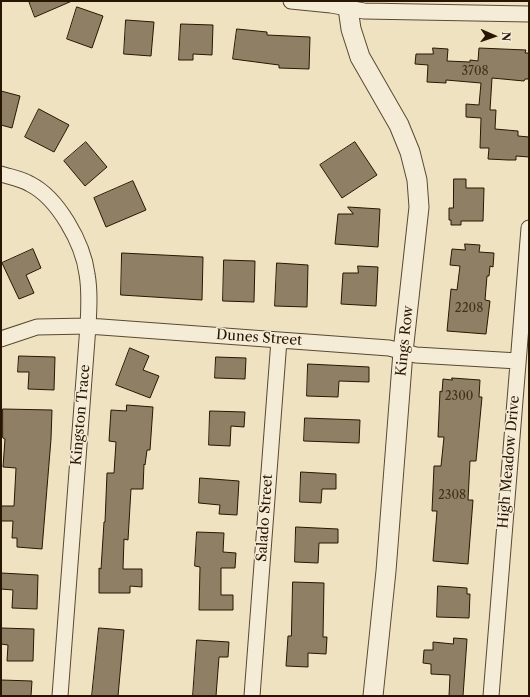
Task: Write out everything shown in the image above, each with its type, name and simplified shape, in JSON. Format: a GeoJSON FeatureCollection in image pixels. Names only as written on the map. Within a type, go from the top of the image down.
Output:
{"type":"FeatureCollection","features":[{"type":"Feature","properties":{"kind":"street"},"geometry":{"type":"LineString","coordinates":[[291,1],[347,5],[364,11],[529,14]]}},
{"type":"Feature","properties":{"kind":"street","name":"Kings Row"},"geometry":{"type":"LineString","coordinates":[[347,5],[351,29],[360,58],[402,131],[410,152],[417,180],[419,206],[403,352],[386,571],[373,696]]}},
{"type":"Feature","properties":{"kind":"street","name":"Kingston Trace"},"geometry":{"type":"LineString","coordinates":[[1,174],[29,183],[44,193],[57,206],[78,242],[87,274],[88,326],[60,696]]}},
{"type":"Feature","properties":{"kind":"street","name":"High Meadow Drive"},"geometry":{"type":"LineString","coordinates":[[491,696],[529,228]]}},
{"type":"Feature","properties":{"kind":"street","name":"Dunes Street"},"geometry":{"type":"LineString","coordinates":[[1,339],[37,328],[88,326],[389,348],[416,355],[518,361]]}},
{"type":"Feature","properties":{"kind":"street","name":"Salado Street"},"geometry":{"type":"LineString","coordinates":[[252,696],[279,340]]}},
{"type":"Feature","properties":{"kind":"building"},"geometry":{"type":"Polygon","coordinates":[[[29,1],[72,1],[35,17],[29,1]]]}},
{"type":"Feature","properties":{"kind":"building"},"geometry":{"type":"Polygon","coordinates":[[[77,7],[103,16],[92,48],[67,39],[77,7]]]}},
{"type":"Feature","properties":{"kind":"building"},"geometry":{"type":"Polygon","coordinates":[[[126,20],[154,22],[151,56],[124,54],[126,20]]]}},
{"type":"Feature","properties":{"kind":"building"},"geometry":{"type":"Polygon","coordinates":[[[181,24],[213,25],[212,55],[193,54],[193,60],[179,60],[181,24]]]}},
{"type":"Feature","properties":{"kind":"building"},"geometry":{"type":"Polygon","coordinates":[[[237,29],[267,32],[267,35],[310,37],[309,69],[279,68],[279,65],[233,59],[237,29]]]}},
{"type":"Feature","properties":{"kind":"building"},"geometry":{"type":"Polygon","coordinates":[[[433,48],[448,49],[447,61],[478,61],[479,48],[526,50],[525,53],[529,53],[529,79],[525,79],[524,81],[492,78],[490,110],[496,110],[495,129],[518,131],[518,136],[529,137],[529,157],[516,156],[516,160],[488,159],[489,148],[480,148],[481,118],[466,117],[466,104],[479,105],[481,83],[446,80],[446,83],[427,82],[428,65],[415,64],[416,54],[433,54],[433,48]]]}},
{"type":"Feature","properties":{"kind":"building"},"geometry":{"type":"Polygon","coordinates":[[[1,91],[20,96],[12,128],[1,125],[1,91]]]}},
{"type":"Feature","properties":{"kind":"building"},"geometry":{"type":"Polygon","coordinates":[[[39,109],[69,125],[54,152],[25,137],[39,109]]]}},
{"type":"Feature","properties":{"kind":"building"},"geometry":{"type":"Polygon","coordinates":[[[86,142],[107,167],[85,186],[64,161],[86,142]]]}},
{"type":"Feature","properties":{"kind":"building"},"geometry":{"type":"Polygon","coordinates":[[[355,142],[377,175],[342,198],[320,165],[355,142]]]}},
{"type":"Feature","properties":{"kind":"building"},"geometry":{"type":"Polygon","coordinates":[[[454,179],[466,179],[466,188],[484,188],[483,221],[461,221],[461,225],[451,225],[451,220],[449,220],[449,208],[453,208],[454,179]]]}},
{"type":"Feature","properties":{"kind":"building"},"geometry":{"type":"Polygon","coordinates":[[[133,181],[146,210],[106,227],[94,198],[133,181]]]}},
{"type":"Feature","properties":{"kind":"building"},"geometry":{"type":"Polygon","coordinates":[[[348,207],[380,209],[378,247],[335,244],[338,214],[353,214],[348,207]]]}},
{"type":"Feature","properties":{"kind":"building"},"geometry":{"type":"Polygon","coordinates":[[[465,244],[480,245],[479,252],[494,253],[493,267],[490,266],[489,276],[487,276],[485,300],[490,301],[486,334],[447,331],[451,289],[457,290],[460,266],[450,265],[452,249],[465,250],[465,244]]]}},
{"type":"Feature","properties":{"kind":"building"},"geometry":{"type":"Polygon","coordinates":[[[33,249],[41,268],[26,275],[34,293],[19,299],[2,263],[33,249]]]}},
{"type":"Feature","properties":{"kind":"building"},"geometry":{"type":"Polygon","coordinates":[[[122,253],[203,257],[202,300],[121,295],[122,253]]]}},
{"type":"Feature","properties":{"kind":"building"},"geometry":{"type":"Polygon","coordinates":[[[224,260],[255,261],[254,302],[223,301],[224,260]]]}},
{"type":"Feature","properties":{"kind":"building"},"geometry":{"type":"Polygon","coordinates":[[[277,263],[308,265],[307,307],[275,306],[277,263]]]}},
{"type":"Feature","properties":{"kind":"building"},"geometry":{"type":"Polygon","coordinates":[[[358,266],[378,267],[376,306],[341,304],[343,273],[358,273],[358,266]]]}},
{"type":"Feature","properties":{"kind":"building"},"geometry":{"type":"Polygon","coordinates":[[[130,348],[149,356],[143,370],[159,376],[150,398],[116,385],[130,348]]]}},
{"type":"Feature","properties":{"kind":"building"},"geometry":{"type":"Polygon","coordinates":[[[19,356],[55,357],[54,390],[28,389],[29,372],[18,372],[19,356]]]}},
{"type":"Feature","properties":{"kind":"building"},"geometry":{"type":"Polygon","coordinates":[[[216,357],[246,358],[245,379],[215,378],[216,357]]]}},
{"type":"Feature","properties":{"kind":"building"},"geometry":{"type":"Polygon","coordinates":[[[308,364],[369,367],[369,382],[339,381],[338,397],[307,396],[308,364]]]}},
{"type":"Feature","properties":{"kind":"building"},"geometry":{"type":"Polygon","coordinates":[[[452,378],[480,380],[479,397],[482,397],[476,461],[470,461],[468,500],[473,500],[468,564],[433,561],[437,511],[432,511],[434,466],[441,466],[444,437],[438,437],[440,391],[442,392],[443,379],[452,380],[452,378]]]}},
{"type":"Feature","properties":{"kind":"building"},"geometry":{"type":"Polygon","coordinates":[[[127,405],[153,407],[150,450],[147,450],[145,465],[144,464],[143,489],[131,489],[128,540],[124,539],[123,569],[142,569],[142,587],[130,586],[130,593],[99,593],[99,568],[101,569],[107,473],[114,473],[116,442],[109,441],[111,410],[126,411],[127,405]]]}},
{"type":"Feature","properties":{"kind":"building"},"geometry":{"type":"Polygon","coordinates":[[[3,409],[52,410],[42,549],[17,547],[17,538],[12,538],[13,521],[1,521],[1,506],[14,506],[16,468],[3,467],[5,439],[3,438],[3,409]]]}},
{"type":"Feature","properties":{"kind":"building"},"geometry":{"type":"Polygon","coordinates":[[[210,411],[245,412],[244,427],[231,426],[230,446],[209,445],[210,411]]]}},
{"type":"Feature","properties":{"kind":"building"},"geometry":{"type":"Polygon","coordinates":[[[305,418],[360,420],[359,443],[304,441],[305,418]]]}},
{"type":"Feature","properties":{"kind":"building"},"geometry":{"type":"Polygon","coordinates":[[[301,472],[336,474],[336,489],[322,489],[321,503],[300,502],[301,472]]]}},
{"type":"Feature","properties":{"kind":"building"},"geometry":{"type":"Polygon","coordinates":[[[200,478],[239,481],[237,515],[219,514],[220,505],[199,503],[200,478]]]}},
{"type":"Feature","properties":{"kind":"building"},"geometry":{"type":"Polygon","coordinates":[[[296,527],[338,529],[338,543],[319,543],[318,563],[295,562],[296,527]]]}},
{"type":"Feature","properties":{"kind":"building"},"geometry":{"type":"Polygon","coordinates":[[[197,532],[224,533],[223,552],[236,553],[235,568],[221,568],[221,595],[233,595],[233,610],[199,610],[200,567],[195,566],[197,532]]]}},
{"type":"Feature","properties":{"kind":"building"},"geometry":{"type":"Polygon","coordinates":[[[1,573],[38,575],[37,609],[12,608],[13,590],[1,589],[1,573]]]}},
{"type":"Feature","properties":{"kind":"building"},"geometry":{"type":"Polygon","coordinates":[[[293,582],[324,583],[323,637],[327,637],[326,654],[308,653],[308,667],[286,666],[288,636],[291,636],[293,582]]]}},
{"type":"Feature","properties":{"kind":"building"},"geometry":{"type":"Polygon","coordinates":[[[438,586],[467,588],[467,594],[470,594],[469,618],[437,617],[438,586]]]}},
{"type":"Feature","properties":{"kind":"building"},"geometry":{"type":"Polygon","coordinates":[[[1,628],[34,629],[33,661],[7,661],[8,645],[1,644],[1,628]]]}},
{"type":"Feature","properties":{"kind":"building"},"geometry":{"type":"Polygon","coordinates":[[[99,628],[124,630],[118,696],[92,696],[99,628]]]}},
{"type":"Feature","properties":{"kind":"building"},"geometry":{"type":"Polygon","coordinates":[[[454,638],[467,639],[463,696],[449,696],[450,675],[431,674],[431,664],[423,663],[424,650],[433,650],[433,642],[453,644],[454,638]]]}},
{"type":"Feature","properties":{"kind":"building"},"geometry":{"type":"Polygon","coordinates":[[[197,640],[229,642],[228,657],[219,657],[216,696],[193,696],[197,640]]]}},
{"type":"Feature","properties":{"kind":"building"},"geometry":{"type":"Polygon","coordinates":[[[1,680],[32,681],[31,696],[1,696],[1,680]]]}}]}
